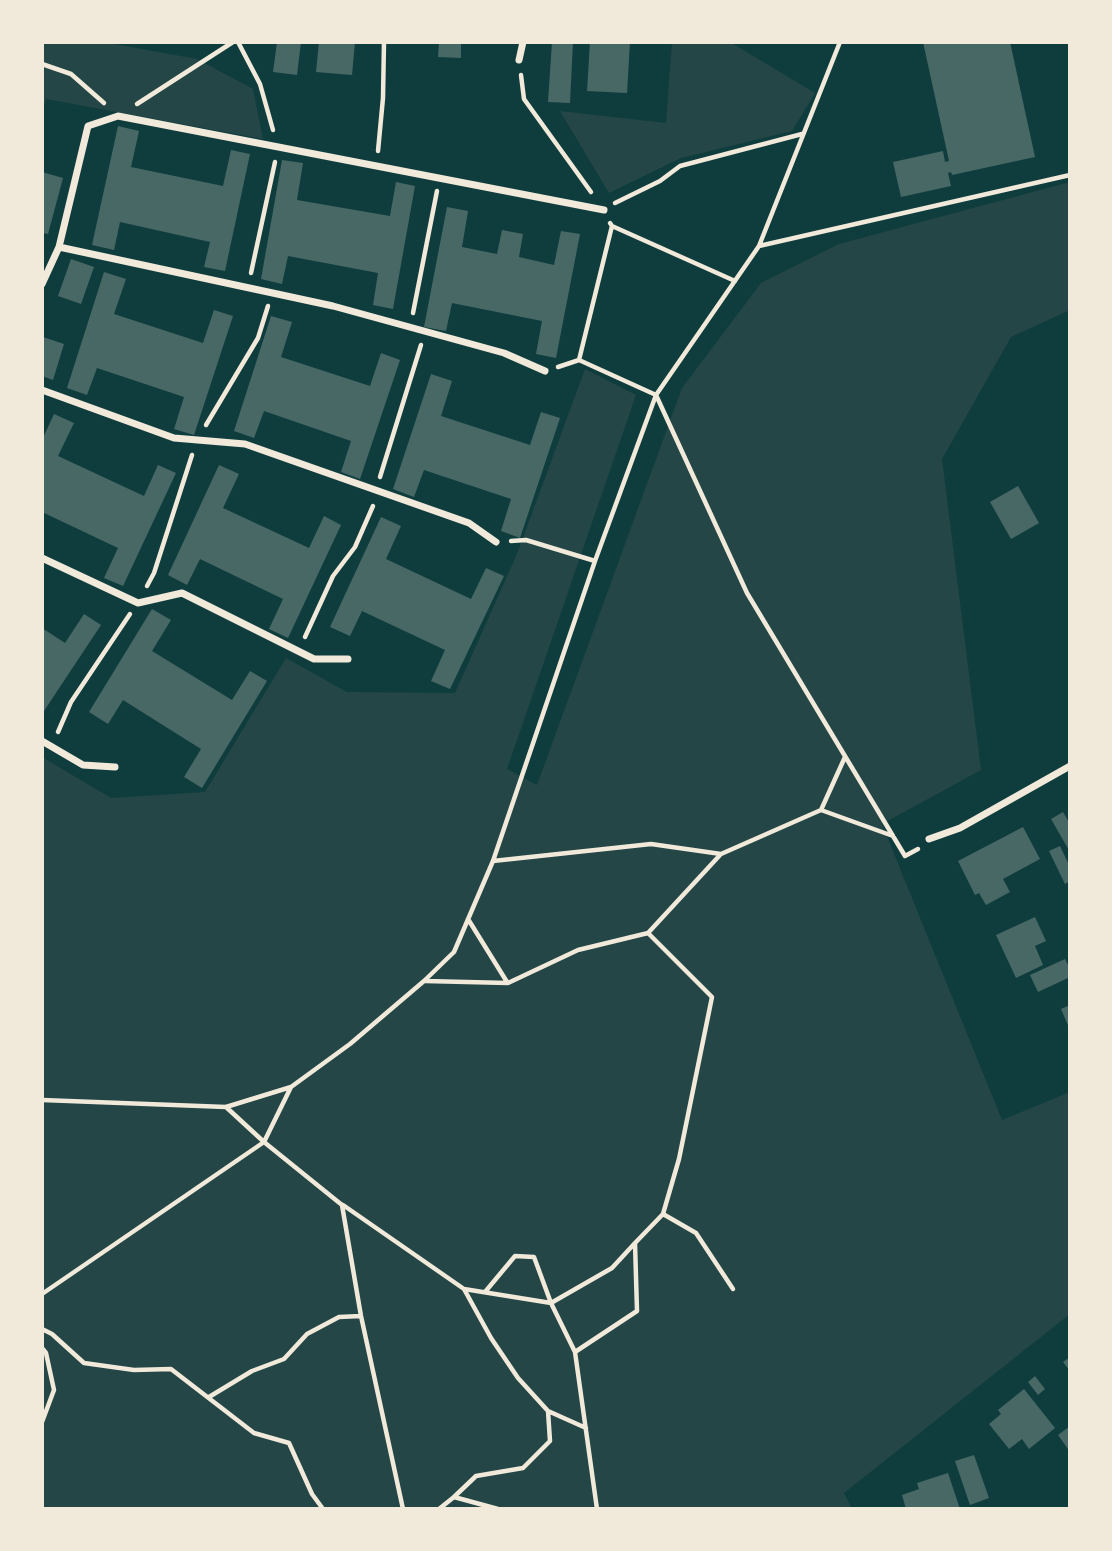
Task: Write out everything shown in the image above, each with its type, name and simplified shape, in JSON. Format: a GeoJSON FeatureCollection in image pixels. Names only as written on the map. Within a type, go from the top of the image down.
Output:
{"type":"FeatureCollection","features":[{"type":"Feature","properties":{"kind":"street"},"geometry":{"type":"LineString","coordinates":[[519,60],[523,42]]}},
{"type":"Feature","properties":{"kind":"street"},"geometry":{"type":"LineString","coordinates":[[42,284],[59,247],[88,126],[118,116],[604,210]]}},
{"type":"Feature","properties":{"kind":"street"},"geometry":{"type":"LineString","coordinates":[[59,247],[333,306],[504,353],[545,371]]}},
{"type":"Feature","properties":{"kind":"street"},"geometry":{"type":"LineString","coordinates":[[42,390],[174,438],[245,444],[469,523],[496,542]]}},
{"type":"Feature","properties":{"kind":"street"},"geometry":{"type":"LineString","coordinates":[[42,558],[138,603],[182,593],[314,659],[348,659]]}},
{"type":"Feature","properties":{"kind":"street"},"geometry":{"type":"LineString","coordinates":[[42,741],[83,765],[115,767]]}},
{"type":"Feature","properties":{"kind":"street"},"geometry":{"type":"LineString","coordinates":[[929,839],[960,828],[1070,766]]}},
{"type":"Feature","properties":{"kind":"path"},"geometry":{"type":"LineString","coordinates":[[42,64],[71,74],[118,116],[233,42]]}},
{"type":"Feature","properties":{"kind":"path"},"geometry":{"type":"LineString","coordinates":[[377,166],[383,98],[384,42]]}},
{"type":"Feature","properties":{"kind":"path"},"geometry":{"type":"LineString","coordinates":[[42,1100],[226,1107],[291,1087],[350,1044],[454,952],[493,861],[595,561],[656,396],[759,246],[840,42]]}},
{"type":"Feature","properties":{"kind":"path"},"geometry":{"type":"LineString","coordinates":[[604,210],[660,181],[680,166],[803,134]]}},
{"type":"Feature","properties":{"kind":"path"},"geometry":{"type":"LineString","coordinates":[[759,246],[1070,175]]}},
{"type":"Feature","properties":{"kind":"path"},"geometry":{"type":"LineString","coordinates":[[410,327],[440,178]]}},
{"type":"Feature","properties":{"kind":"path"},"geometry":{"type":"LineString","coordinates":[[612,226],[735,281]]}},
{"type":"Feature","properties":{"kind":"path"},"geometry":{"type":"LineString","coordinates":[[51,747],[71,702],[138,603],[155,573],[197,440],[258,338],[272,293]]}},
{"type":"Feature","properties":{"kind":"path"},"geometry":{"type":"LineString","coordinates":[[545,371],[579,360],[656,396],[747,593],[905,856],[929,839]]}},
{"type":"Feature","properties":{"kind":"path"},"geometry":{"type":"LineString","coordinates":[[496,542],[526,540],[595,561]]}},
{"type":"Feature","properties":{"kind":"path"},"geometry":{"type":"LineString","coordinates":[[424,981],[508,983],[578,950],[648,933],[721,854],[821,810],[846,757]]}},
{"type":"Feature","properties":{"kind":"path"},"geometry":{"type":"LineString","coordinates":[[821,810],[894,837]]}},
{"type":"Feature","properties":{"kind":"path"},"geometry":{"type":"LineString","coordinates":[[493,861],[651,844],[721,854]]}},
{"type":"Feature","properties":{"kind":"path"},"geometry":{"type":"LineString","coordinates":[[468,919],[508,983]]}},
{"type":"Feature","properties":{"kind":"path"},"geometry":{"type":"LineString","coordinates":[[226,1107],[264,1142],[342,1205],[464,1289],[551,1303],[612,1268],[663,1214],[680,1159],[712,998],[648,933]]}},
{"type":"Feature","properties":{"kind":"path"},"geometry":{"type":"LineString","coordinates":[[42,1294],[264,1142],[291,1087]]}},
{"type":"Feature","properties":{"kind":"path"},"geometry":{"type":"LineString","coordinates":[[342,1205],[361,1316],[403,1509]]}},
{"type":"Feature","properties":{"kind":"path"},"geometry":{"type":"LineString","coordinates":[[663,1214],[696,1233],[733,1289]]}},
{"type":"Feature","properties":{"kind":"path"},"geometry":{"type":"LineString","coordinates":[[575,1352],[636,1311],[635,1243]]}},
{"type":"Feature","properties":{"kind":"path"},"geometry":{"type":"LineString","coordinates":[[484,1293],[515,1256],[534,1257],[551,1303],[575,1352],[597,1509]]}},
{"type":"Feature","properties":{"kind":"path"},"geometry":{"type":"LineString","coordinates":[[464,1289],[491,1338],[518,1378],[548,1412],[586,1428]]}},
{"type":"Feature","properties":{"kind":"path"},"geometry":{"type":"LineString","coordinates":[[209,1397],[252,1371],[284,1359],[306,1334],[339,1317],[361,1316]]}},
{"type":"Feature","properties":{"kind":"path"},"geometry":{"type":"LineString","coordinates":[[42,1329],[52,1334],[84,1363],[134,1370],[172,1369],[254,1433],[289,1443],[312,1494],[323,1509]]}},
{"type":"Feature","properties":{"kind":"path"},"geometry":{"type":"LineString","coordinates":[[42,1348],[46,1353],[54,1390],[42,1422]]}},
{"type":"Feature","properties":{"kind":"path"},"geometry":{"type":"LineString","coordinates":[[439,1509],[476,1476],[523,1468],[550,1441],[548,1412]]}},
{"type":"Feature","properties":{"kind":"path"},"geometry":{"type":"LineString","coordinates":[[454,1497],[498,1509]]}},
{"type":"Feature","properties":{"kind":"shaded area"},"geometry":{"type":"Polygon","coordinates":[[[42,42],[103,42],[197,59],[253,89],[263,139],[46,99],[42,111],[42,42]]]}},
{"type":"Feature","properties":{"kind":"shaded area"},"geometry":{"type":"Polygon","coordinates":[[[672,42],[730,42],[815,93],[792,131],[681,158],[609,193],[560,111],[666,123],[672,42]]]}},
{"type":"Feature","properties":{"kind":"shaded area"},"geometry":{"type":"Polygon","coordinates":[[[1070,182],[1070,310],[1011,337],[942,459],[981,770],[882,824],[1002,1120],[1070,1092],[1070,1314],[844,1493],[852,1509],[42,1509],[42,757],[111,798],[205,792],[286,658],[347,692],[455,693],[517,554],[585,369],[636,395],[507,769],[537,785],[682,388],[761,283],[839,244],[1070,182]]]}},
{"type":"Feature","properties":{"kind":"building"},"geometry":{"type":"Polygon","coordinates":[[[277,42],[301,42],[297,75],[273,72],[277,42]]]}},
{"type":"Feature","properties":{"kind":"building"},"geometry":{"type":"Polygon","coordinates":[[[319,42],[355,42],[352,75],[316,72],[319,42]]]}},
{"type":"Feature","properties":{"kind":"building"},"geometry":{"type":"Polygon","coordinates":[[[439,42],[461,42],[461,58],[438,57],[439,42]]]}},
{"type":"Feature","properties":{"kind":"building"},"geometry":{"type":"Polygon","coordinates":[[[552,42],[573,42],[570,103],[548,102],[552,42]]]}},
{"type":"Feature","properties":{"kind":"building"},"geometry":{"type":"Polygon","coordinates":[[[590,42],[630,42],[627,93],[587,91],[590,42]]]}},
{"type":"Feature","properties":{"kind":"building"},"geometry":{"type":"Polygon","coordinates":[[[923,42],[1010,42],[1035,157],[952,175],[951,172],[948,173],[951,186],[901,197],[893,162],[943,151],[945,162],[949,161],[923,42]]]}},
{"type":"Feature","properties":{"kind":"building"},"geometry":{"type":"Polygon","coordinates":[[[118,126],[139,131],[131,167],[223,186],[231,150],[250,154],[225,271],[204,267],[210,242],[120,222],[114,250],[92,245],[118,126]]]}},
{"type":"Feature","properties":{"kind":"building"},"geometry":{"type":"Polygon","coordinates":[[[282,160],[303,163],[297,200],[390,216],[396,182],[415,186],[393,309],[373,305],[378,273],[288,256],[282,284],[261,279],[282,160]]]}},
{"type":"Feature","properties":{"kind":"building"},"geometry":{"type":"Polygon","coordinates":[[[42,172],[63,178],[48,234],[42,233],[42,172]]]}},
{"type":"Feature","properties":{"kind":"building"},"geometry":{"type":"Polygon","coordinates":[[[447,207],[468,211],[462,247],[497,254],[502,230],[523,234],[519,257],[554,265],[561,231],[580,234],[556,358],[536,354],[542,321],[452,303],[446,331],[424,327],[447,207]]]}},
{"type":"Feature","properties":{"kind":"building"},"geometry":{"type":"Polygon","coordinates":[[[71,259],[94,267],[81,304],[58,296],[71,259]]]}},
{"type":"Feature","properties":{"kind":"building"},"geometry":{"type":"Polygon","coordinates":[[[104,272],[126,279],[114,314],[203,343],[214,310],[233,316],[194,435],[174,429],[184,397],[97,368],[87,395],[67,388],[104,272]]]}},
{"type":"Feature","properties":{"kind":"building"},"geometry":{"type":"Polygon","coordinates":[[[271,316],[292,322],[281,357],[370,386],[381,353],[400,360],[360,479],[341,472],[351,441],[264,411],[254,438],[234,431],[271,316]]]}},
{"type":"Feature","properties":{"kind":"building"},"geometry":{"type":"Polygon","coordinates":[[[43,337],[64,344],[53,380],[42,376],[43,337]]]}},
{"type":"Feature","properties":{"kind":"building"},"geometry":{"type":"Polygon","coordinates":[[[431,374],[452,381],[441,416],[530,445],[541,412],[560,418],[520,538],[501,531],[511,499],[424,470],[414,497],[393,489],[431,374]]]}},
{"type":"Feature","properties":{"kind":"building"},"geometry":{"type":"Polygon","coordinates":[[[54,414],[74,423],[58,456],[144,496],[158,465],[176,473],[123,586],[104,578],[118,548],[42,512],[42,440],[54,414]]]}},
{"type":"Feature","properties":{"kind":"building"},"geometry":{"type":"Polygon","coordinates":[[[219,465],[239,474],[223,508],[309,548],[324,516],[341,525],[288,638],[269,629],[283,599],[200,559],[187,585],[168,575],[219,465]]]}},
{"type":"Feature","properties":{"kind":"building"},"geometry":{"type":"Polygon","coordinates":[[[1018,486],[1039,523],[1011,539],[990,502],[1018,486]]]}},
{"type":"Feature","properties":{"kind":"building"},"geometry":{"type":"Polygon","coordinates":[[[381,517],[401,526],[386,559],[471,599],[486,568],[504,576],[450,689],[431,681],[445,650],[362,611],[350,636],[330,627],[381,517]]]}},
{"type":"Feature","properties":{"kind":"building"},"geometry":{"type":"Polygon","coordinates":[[[152,609],[171,620],[152,651],[232,700],[250,671],[267,681],[202,788],[184,777],[201,749],[123,700],[108,724],[89,712],[152,609]]]}},
{"type":"Feature","properties":{"kind":"building"},"geometry":{"type":"Polygon","coordinates":[[[84,614],[101,625],[42,714],[42,628],[65,643],[84,614]]]}},
{"type":"Feature","properties":{"kind":"building"},"geometry":{"type":"Polygon","coordinates":[[[1063,812],[1070,824],[1070,852],[1051,819],[1063,812]]]}},
{"type":"Feature","properties":{"kind":"building"},"geometry":{"type":"Polygon","coordinates":[[[1023,827],[1040,859],[1003,879],[1010,892],[986,905],[979,893],[975,895],[958,861],[1023,827]]]}},
{"type":"Feature","properties":{"kind":"building"},"geometry":{"type":"Polygon","coordinates":[[[1060,846],[1070,867],[1070,881],[1065,884],[1049,851],[1060,846]]]}},
{"type":"Feature","properties":{"kind":"building"},"geometry":{"type":"Polygon","coordinates":[[[1035,917],[1046,941],[1035,946],[1043,965],[1016,978],[996,935],[1035,917]]]}},
{"type":"Feature","properties":{"kind":"building"},"geometry":{"type":"Polygon","coordinates":[[[1065,959],[1070,969],[1070,977],[1038,992],[1030,975],[1065,959]]]}},
{"type":"Feature","properties":{"kind":"building"},"geometry":{"type":"Polygon","coordinates":[[[1070,1005],[1070,1030],[1061,1009],[1070,1005]]]}},
{"type":"Feature","properties":{"kind":"building"},"geometry":{"type":"Polygon","coordinates":[[[1070,1357],[1070,1371],[1063,1362],[1070,1357]]]}},
{"type":"Feature","properties":{"kind":"building"},"geometry":{"type":"Polygon","coordinates":[[[1035,1376],[1045,1389],[1038,1395],[1028,1382],[1035,1376]]]}},
{"type":"Feature","properties":{"kind":"building"},"geometry":{"type":"Polygon","coordinates":[[[1024,1389],[1055,1428],[1029,1449],[1022,1439],[1009,1449],[989,1424],[1001,1414],[998,1410],[1024,1389]]]}},
{"type":"Feature","properties":{"kind":"building"},"geometry":{"type":"Polygon","coordinates":[[[1070,1426],[1070,1452],[1058,1435],[1070,1426]]]}},
{"type":"Feature","properties":{"kind":"building"},"geometry":{"type":"Polygon","coordinates":[[[974,1455],[989,1498],[970,1505],[955,1461],[974,1455]]]}},
{"type":"Feature","properties":{"kind":"building"},"geometry":{"type":"Polygon","coordinates":[[[948,1473],[960,1509],[906,1509],[902,1495],[919,1489],[917,1483],[948,1473]]]}}]}
